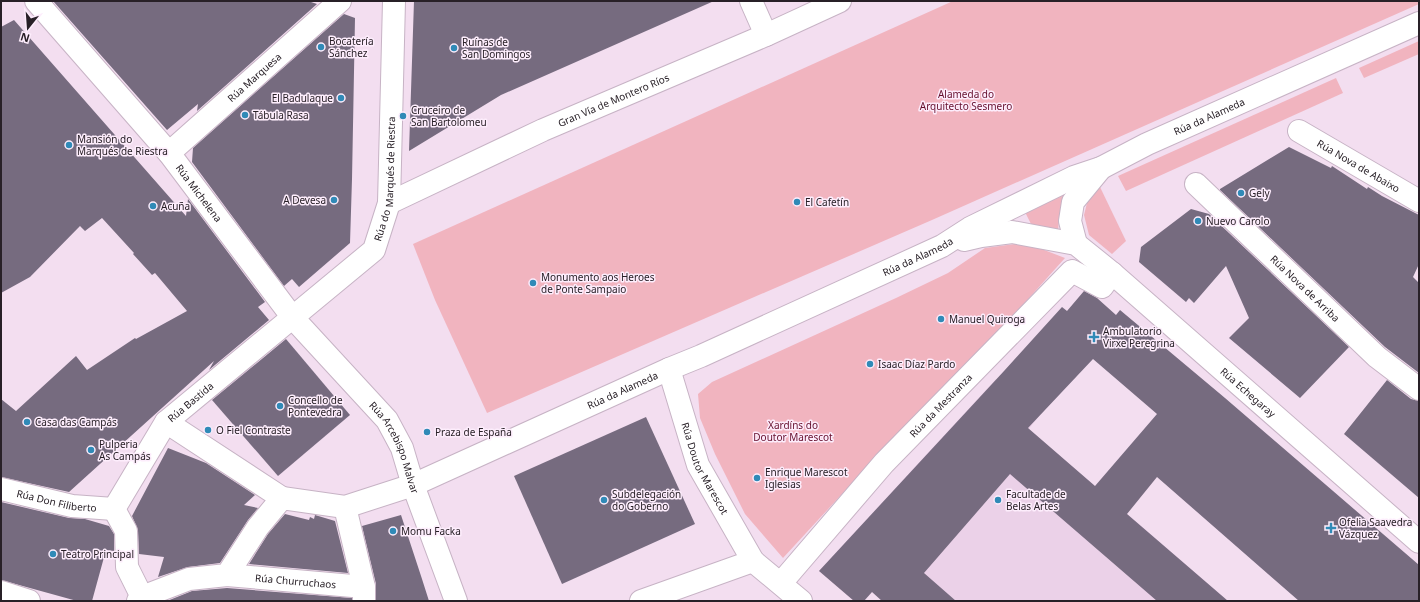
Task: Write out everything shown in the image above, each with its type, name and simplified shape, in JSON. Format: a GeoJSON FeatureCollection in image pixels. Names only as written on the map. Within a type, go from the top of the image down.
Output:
{"type":"FeatureCollection","features":[{"type":"Feature","properties":{"kind":"street","name":"Rúa Michelena"},"geometry":{"type":"LineString","coordinates":[[36,1],[169,153],[293,318]]}},
{"type":"Feature","properties":{"kind":"street","name":"Rúa Marquesa"},"geometry":{"type":"LineString","coordinates":[[169,153],[340,1]]}},
{"type":"Feature","properties":{"kind":"street","name":"Rúa do Marqués de Riestra"},"geometry":{"type":"LineString","coordinates":[[293,318],[374,250],[389,203],[394,1]]}},
{"type":"Feature","properties":{"kind":"street"},"geometry":{"type":"LineString","coordinates":[[751,1],[766,35]]}},
{"type":"Feature","properties":{"kind":"street","name":"Gran Vía de Montero Ríos"},"geometry":{"type":"LineString","coordinates":[[389,203],[543,130],[766,35],[840,1]]}},
{"type":"Feature","properties":{"kind":"street","name":"Rúa da Alameda"},"geometry":{"type":"LineString","coordinates":[[344,507],[413,485],[669,369],[701,356],[942,246],[970,228],[1074,178],[1101,168],[1147,144],[1419,22]]}},
{"type":"Feature","properties":{"kind":"street","name":"Rúa Nova de Abaixo"},"geometry":{"type":"LineString","coordinates":[[1299,131],[1419,200]]}},
{"type":"Feature","properties":{"kind":"street"},"geometry":{"type":"LineString","coordinates":[[1076,244],[1070,221],[1073,202],[1101,168]]}},
{"type":"Feature","properties":{"kind":"street","name":"Rúa Nova de Arriba"},"geometry":{"type":"LineString","coordinates":[[1196,184],[1377,357],[1419,389]]}},
{"type":"Feature","properties":{"kind":"street","name":"Rúa Echegaray"},"geometry":{"type":"LineString","coordinates":[[942,246],[981,236],[1012,232],[1076,244],[1112,273],[1419,542]]}},
{"type":"Feature","properties":{"kind":"street","name":"Rúa da Mestranza"},"geometry":{"type":"LineString","coordinates":[[781,583],[884,463],[1072,271],[1102,287],[1112,273]]}},
{"type":"Feature","properties":{"kind":"street","name":"Rúa Bastida"},"geometry":{"type":"LineString","coordinates":[[114,509],[166,422],[293,318]]}},
{"type":"Feature","properties":{"kind":"street","name":"Rúa Arcebispo Malvar"},"geometry":{"type":"LineString","coordinates":[[293,318],[387,420],[402,448],[413,485],[456,601]]}},
{"type":"Feature","properties":{"kind":"street","name":"Rúa Doutor Marescot"},"geometry":{"type":"LineString","coordinates":[[669,369],[698,465],[753,561]]}},
{"type":"Feature","properties":{"kind":"street"},"geometry":{"type":"LineString","coordinates":[[166,422],[282,498],[344,507],[364,594]]}},
{"type":"Feature","properties":{"kind":"street","name":"Rúa Don Filiberto"},"geometry":{"type":"LineString","coordinates":[[1,489],[72,506],[114,509]]}},
{"type":"Feature","properties":{"kind":"street"},"geometry":{"type":"LineString","coordinates":[[227,575],[258,526],[282,498]]}},
{"type":"Feature","properties":{"kind":"street"},"geometry":{"type":"LineString","coordinates":[[114,509],[126,531],[127,567],[142,600]]}},
{"type":"Feature","properties":{"kind":"street"},"geometry":{"type":"LineString","coordinates":[[641,601],[753,561],[801,601]]}},
{"type":"Feature","properties":{"kind":"street","name":"Rúa Churruchaos"},"geometry":{"type":"LineString","coordinates":[[142,600],[189,579],[227,575],[364,594]]}},
{"type":"Feature","properties":{"kind":"street"},"geometry":{"type":"LineString","coordinates":[[1,592],[29,601]]}},
{"type":"Feature","properties":{"kind":"shaded area","name":"Facultade de Belas Artes"},"geometry":{"type":"Polygon","coordinates":[[[996,379],[1039,416],[1029,429],[1228,601],[882,601],[872,592],[864,601],[854,601],[819,571],[996,379]]]}},
{"type":"Feature","properties":{"kind":"green space","name":"Alameda do Arquitecto Sesmero"},"geometry":{"type":"Polygon","coordinates":[[[953,1],[1419,1],[1419,4],[932,220],[487,413],[435,300],[413,244],[953,1]]]}},
{"type":"Feature","properties":{"kind":"green space"},"geometry":{"type":"Polygon","coordinates":[[[1419,41],[1419,54],[1364,78],[1359,68],[1419,41]]]}},
{"type":"Feature","properties":{"kind":"green space"},"geometry":{"type":"Polygon","coordinates":[[[1336,78],[1343,93],[1126,191],[1118,176],[1336,78]]]}},
{"type":"Feature","properties":{"kind":"green space"},"geometry":{"type":"Polygon","coordinates":[[[1100,187],[1126,241],[1112,254],[1089,235],[1084,215],[1089,195],[1100,187]]]}},
{"type":"Feature","properties":{"kind":"green space"},"geometry":{"type":"Polygon","coordinates":[[[1066,191],[1059,218],[1058,232],[1031,224],[1023,208],[1066,191]]]}},
{"type":"Feature","properties":{"kind":"green space","name":"Xardíns do Doutor Marescot"},"geometry":{"type":"Polygon","coordinates":[[[1015,244],[1039,248],[1065,258],[1003,327],[877,456],[783,558],[745,514],[715,454],[700,418],[698,394],[712,382],[948,273],[985,248],[1015,244]]]}},
{"type":"Feature","properties":{"kind":"building"},"geometry":{"type":"Polygon","coordinates":[[[53,1],[308,1],[317,4],[197,111],[198,104],[167,130],[53,1]]]}},
{"type":"Feature","properties":{"kind":"building"},"geometry":{"type":"Polygon","coordinates":[[[414,1],[714,1],[501,95],[409,151],[414,1]]]}},
{"type":"Feature","properties":{"kind":"building"},"geometry":{"type":"Polygon","coordinates":[[[344,14],[355,18],[350,243],[299,287],[292,279],[284,286],[192,162],[193,148],[344,14]]]}},
{"type":"Feature","properties":{"kind":"building"},"geometry":{"type":"Polygon","coordinates":[[[14,20],[186,216],[188,199],[265,302],[258,307],[269,320],[209,370],[214,361],[69,492],[1,477],[1,399],[16,411],[76,356],[87,370],[135,338],[136,339],[187,311],[155,273],[152,275],[102,218],[85,231],[80,226],[30,277],[1,293],[1,27],[14,20]]]}},
{"type":"Feature","properties":{"kind":"building"},"geometry":{"type":"Polygon","coordinates":[[[1289,147],[1331,168],[1332,166],[1367,189],[1368,187],[1419,215],[1419,264],[1413,277],[1419,283],[1419,373],[1385,347],[1220,190],[1289,147]]]}},
{"type":"Feature","properties":{"kind":"building"},"geometry":{"type":"Polygon","coordinates":[[[1191,209],[1209,214],[1349,347],[1300,398],[1229,338],[1249,318],[1226,266],[1194,303],[1189,298],[1186,302],[1139,262],[1141,247],[1191,209]]]}},
{"type":"Feature","properties":{"kind":"building"},"geometry":{"type":"Polygon","coordinates":[[[1084,291],[1097,298],[1116,315],[1120,310],[1419,565],[1419,601],[1299,601],[1157,477],[1127,514],[1228,601],[1157,601],[1010,474],[924,573],[956,601],[882,601],[872,592],[864,601],[854,601],[819,571],[1062,307],[1067,311],[1084,291]],[[1093,359],[1028,428],[1095,486],[1157,414],[1093,359]]]}},
{"type":"Feature","properties":{"kind":"building","name":"Concello de Pontevedra"},"geometry":{"type":"Polygon","coordinates":[[[286,339],[350,415],[278,476],[212,400],[286,339]]]}},
{"type":"Feature","properties":{"kind":"building"},"geometry":{"type":"Polygon","coordinates":[[[1387,380],[1411,399],[1419,401],[1419,498],[1344,434],[1387,380]]]}},
{"type":"Feature","properties":{"kind":"building","name":"Subdelegación do Goberno"},"geometry":{"type":"Polygon","coordinates":[[[646,417],[695,524],[562,584],[514,476],[646,417]]]}},
{"type":"Feature","properties":{"kind":"building"},"geometry":{"type":"Polygon","coordinates":[[[168,448],[206,463],[255,495],[244,505],[258,508],[248,520],[220,563],[188,567],[158,577],[164,557],[139,554],[138,530],[132,516],[168,448]]]}},
{"type":"Feature","properties":{"kind":"building","name":"Teatro Principal"},"geometry":{"type":"Polygon","coordinates":[[[1,502],[69,518],[85,519],[109,526],[114,534],[114,551],[106,550],[92,601],[77,601],[1,580],[1,502]]]}},
{"type":"Feature","properties":{"kind":"building"},"geometry":{"type":"Polygon","coordinates":[[[285,514],[309,520],[310,517],[314,519],[315,515],[335,521],[348,573],[249,564],[268,534],[285,514]]]}},
{"type":"Feature","properties":{"kind":"building"},"geometry":{"type":"Polygon","coordinates":[[[401,515],[429,601],[376,601],[376,584],[362,526],[401,515]]]}},
{"type":"Feature","properties":{"kind":"building"},"geometry":{"type":"Polygon","coordinates":[[[227,588],[352,598],[352,601],[167,601],[192,591],[227,588]]]}},
{"type":"Feature","properties":{"kind":"place","name":"Bocatería Sánchez"},"geometry":{"type":"Point","coordinates":[321,47]}},
{"type":"Feature","properties":{"kind":"place","name":"Ruínas de San Domingos"},"geometry":{"type":"Point","coordinates":[454,48]}},
{"type":"Feature","properties":{"kind":"place","name":"El Badulaque"},"geometry":{"type":"Point","coordinates":[341,98]}},
{"type":"Feature","properties":{"kind":"place","name":"Tábula Rasa"},"geometry":{"type":"Point","coordinates":[245,115]}},
{"type":"Feature","properties":{"kind":"place","name":"Cruceiro de San Bartolomeu"},"geometry":{"type":"Point","coordinates":[403,116]}},
{"type":"Feature","properties":{"kind":"place","name":"Mansión do Marqués de Riestra"},"geometry":{"type":"Point","coordinates":[69,145]}},
{"type":"Feature","properties":{"kind":"place","name":"Gely"},"geometry":{"type":"Point","coordinates":[1241,193]}},
{"type":"Feature","properties":{"kind":"place","name":"A Devesa"},"geometry":{"type":"Point","coordinates":[334,200]}},
{"type":"Feature","properties":{"kind":"place","name":"El Cafetín"},"geometry":{"type":"Point","coordinates":[797,202]}},
{"type":"Feature","properties":{"kind":"place","name":"Acuña"},"geometry":{"type":"Point","coordinates":[153,206]}},
{"type":"Feature","properties":{"kind":"place","name":"Nuevo Carolo"},"geometry":{"type":"Point","coordinates":[1198,221]}},
{"type":"Feature","properties":{"kind":"place","name":"Monumento aos Heroes de Ponte Sampaio"},"geometry":{"type":"Point","coordinates":[533,283]}},
{"type":"Feature","properties":{"kind":"place","name":"Manuel Quiroga"},"geometry":{"type":"Point","coordinates":[941,319]}},
{"type":"Feature","properties":{"kind":"place","name":"Ambulatorio Virxe Peregrina"},"geometry":{"type":"Point","coordinates":[1094,337]}},
{"type":"Feature","properties":{"kind":"place","name":"Isaac Díaz Pardo"},"geometry":{"type":"Point","coordinates":[870,364]}},
{"type":"Feature","properties":{"kind":"place","name":"Concello de Pontevedra"},"geometry":{"type":"Point","coordinates":[280,406]}},
{"type":"Feature","properties":{"kind":"place","name":"Casa das Campás"},"geometry":{"type":"Point","coordinates":[27,422]}},
{"type":"Feature","properties":{"kind":"place","name":"O Fiel Contraste"},"geometry":{"type":"Point","coordinates":[208,430]}},
{"type":"Feature","properties":{"kind":"place","name":"Praza de España"},"geometry":{"type":"Point","coordinates":[427,432]}},
{"type":"Feature","properties":{"kind":"place","name":"Pulperia As Campás"},"geometry":{"type":"Point","coordinates":[91,450]}},
{"type":"Feature","properties":{"kind":"place","name":"Enrique Marescot Iglesias"},"geometry":{"type":"Point","coordinates":[757,478]}},
{"type":"Feature","properties":{"kind":"place","name":"Subdelegación do Goberno"},"geometry":{"type":"Point","coordinates":[604,500]}},
{"type":"Feature","properties":{"kind":"place","name":"Facultade de Belas Artes"},"geometry":{"type":"Point","coordinates":[998,500]}},
{"type":"Feature","properties":{"kind":"place","name":"Ofelia Saavedra Vázquez"},"geometry":{"type":"Point","coordinates":[1331,528]}},
{"type":"Feature","properties":{"kind":"place","name":"Momu Facka"},"geometry":{"type":"Point","coordinates":[393,531]}},
{"type":"Feature","properties":{"kind":"place","name":"Teatro Principal"},"geometry":{"type":"Point","coordinates":[53,554]}}]}
